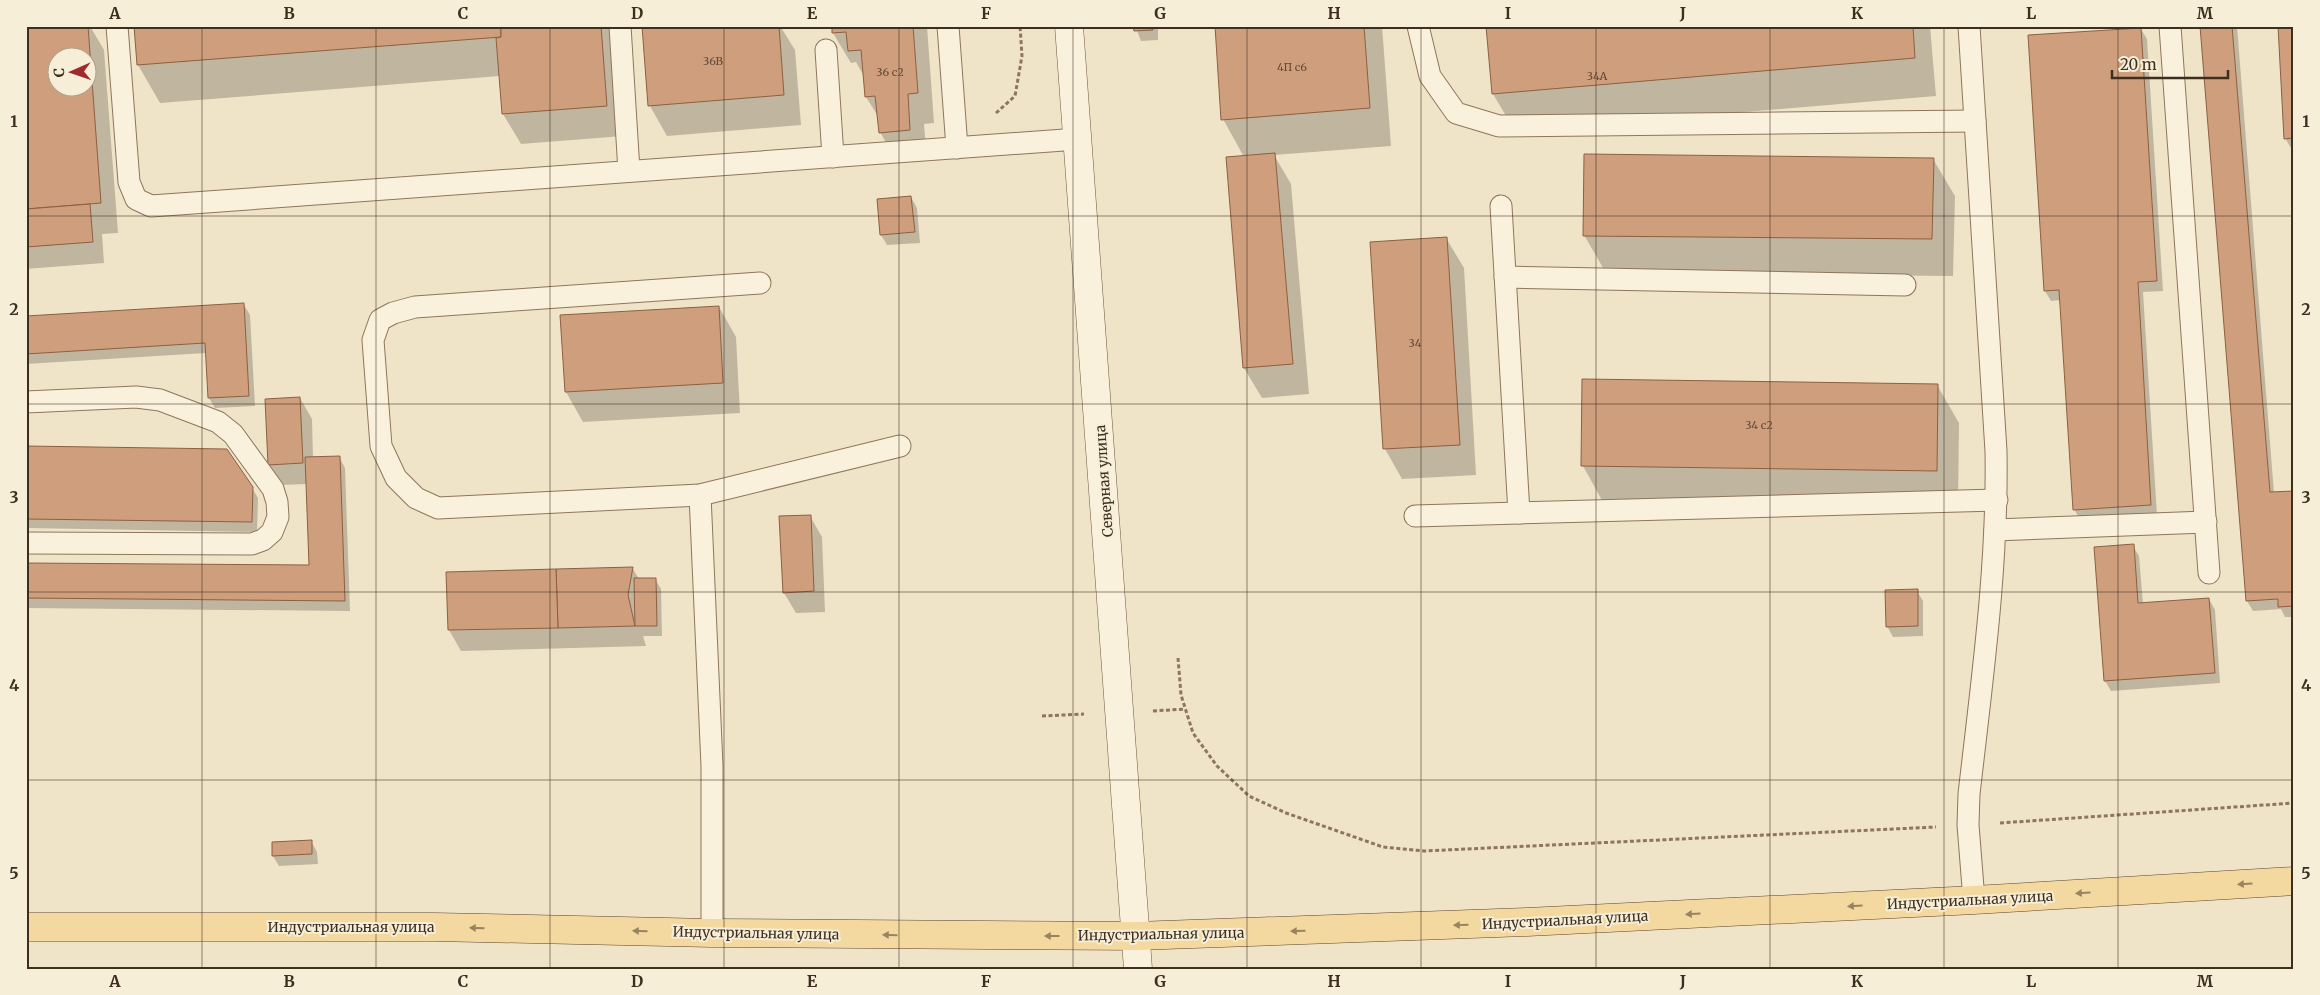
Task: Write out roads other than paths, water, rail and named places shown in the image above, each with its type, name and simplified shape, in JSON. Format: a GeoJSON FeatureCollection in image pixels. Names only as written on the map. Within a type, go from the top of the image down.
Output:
{"type":"FeatureCollection","features":[{"type":"Feature","properties":{"kind":"main road","name":"Северная улица"},"geometry":{"type":"LineString","coordinates":[[1069,26],[1138,969]]}},
{"type":"Feature","properties":{"kind":"main road","name":"Индустриальная улица"},"geometry":{"type":"LineString","coordinates":[[26,927],[435,927],[712,933],[1136,936],[1527,922],[1974,900],[2294,881]]}},
{"type":"Feature","properties":{"kind":"lane"},"geometry":{"type":"LineString","coordinates":[[117,26],[129,182],[136,198],[151,206],[1078,139]]}},
{"type":"Feature","properties":{"kind":"lane"},"geometry":{"type":"LineString","coordinates":[[620,26],[629,171]]}},
{"type":"Feature","properties":{"kind":"lane"},"geometry":{"type":"LineString","coordinates":[[948,26],[957,148]]}},
{"type":"Feature","properties":{"kind":"lane"},"geometry":{"type":"LineString","coordinates":[[1418,26],[1430,76],[1456,113],[1499,126],[1975,121]]}},
{"type":"Feature","properties":{"kind":"lane"},"geometry":{"type":"LineString","coordinates":[[1968,26],[1997,500],[1985,657],[1969,794],[1968,825],[1974,900]]}},
{"type":"Feature","properties":{"kind":"lane"},"geometry":{"type":"LineString","coordinates":[[2170,26],[2209,573]]}},
{"type":"Feature","properties":{"kind":"lane"},"geometry":{"type":"LineString","coordinates":[[826,50],[833,157]]}},
{"type":"Feature","properties":{"kind":"lane"},"geometry":{"type":"LineString","coordinates":[[1501,206],[1519,513]]}},
{"type":"Feature","properties":{"kind":"lane"},"geometry":{"type":"LineString","coordinates":[[1505,278],[1905,285]]}},
{"type":"Feature","properties":{"kind":"lane"},"geometry":{"type":"LineString","coordinates":[[760,283],[415,307],[393,313],[380,320],[372,340],[382,446],[396,478],[416,498],[438,508],[700,495],[900,446]]}},
{"type":"Feature","properties":{"kind":"lane"},"geometry":{"type":"LineString","coordinates":[[26,402],[152,399],[160,400],[218,422],[232,434],[273,489],[277,502],[278,517],[272,532],[263,540],[252,544],[26,542]]}},
{"type":"Feature","properties":{"kind":"lane"},"geometry":{"type":"LineString","coordinates":[[700,495],[712,766],[712,933]]}},
{"type":"Feature","properties":{"kind":"lane"},"geometry":{"type":"LineString","coordinates":[[1415,516],[1997,500]]}},
{"type":"Feature","properties":{"kind":"lane"},"geometry":{"type":"LineString","coordinates":[[1995,530],[2206,522]]}}]}
